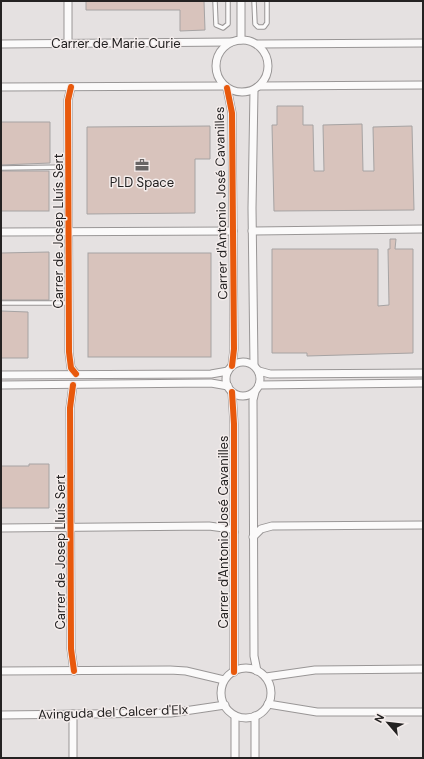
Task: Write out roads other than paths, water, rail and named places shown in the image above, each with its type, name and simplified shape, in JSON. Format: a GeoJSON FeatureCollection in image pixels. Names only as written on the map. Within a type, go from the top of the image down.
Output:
{"type":"FeatureCollection","features":[{"type":"Feature","properties":{"kind":"street"},"geometry":{"type":"LineString","coordinates":[[68,1],[68,43]]}},
{"type":"Feature","properties":{"kind":"street"},"geometry":{"type":"LineString","coordinates":[[241,1],[241,40]]}},
{"type":"Feature","properties":{"kind":"street"},"geometry":{"type":"LineString","coordinates":[[226,87],[216,71],[216,62],[219,54],[231,42],[241,40],[258,44],[423,43]]}},
{"type":"Feature","properties":{"kind":"street","name":"Carrer de Marie Curie"},"geometry":{"type":"LineString","coordinates":[[1,44],[231,42]]}},
{"type":"Feature","properties":{"kind":"street"},"geometry":{"type":"LineString","coordinates":[[254,365],[252,231],[256,88],[267,75],[268,62],[266,55],[258,44]]}},
{"type":"Feature","properties":{"kind":"street"},"geometry":{"type":"LineString","coordinates":[[1,88],[226,87],[240,92],[256,88],[423,85]]}},
{"type":"Feature","properties":{"kind":"street","name":"Carrer de Josep Lluís Sert"},"geometry":{"type":"LineString","coordinates":[[71,87],[68,100],[70,232],[69,352],[71,368],[76,374]]}},
{"type":"Feature","properties":{"kind":"street","name":"Carrer d'Antonio José Cavanilles"},"geometry":{"type":"LineString","coordinates":[[226,87],[232,113],[234,349],[230,368]]}},
{"type":"Feature","properties":{"kind":"street"},"geometry":{"type":"LineString","coordinates":[[252,231],[423,229]]}},
{"type":"Feature","properties":{"kind":"street"},"geometry":{"type":"LineString","coordinates":[[1,232],[233,230]]}},
{"type":"Feature","properties":{"kind":"street"},"geometry":{"type":"LineString","coordinates":[[1,375],[211,374],[244,362],[254,365],[259,371],[261,380],[253,400],[254,656],[257,671]]}},
{"type":"Feature","properties":{"kind":"street"},"geometry":{"type":"LineString","coordinates":[[230,368],[226,378],[230,389]]}},
{"type":"Feature","properties":{"kind":"street"},"geometry":{"type":"LineString","coordinates":[[259,371],[270,374],[423,373]]}},
{"type":"Feature","properties":{"kind":"street"},"geometry":{"type":"LineString","coordinates":[[1,385],[211,383],[230,389],[242,396],[255,392]]}},
{"type":"Feature","properties":{"kind":"street"},"geometry":{"type":"LineString","coordinates":[[259,385],[423,383]]}},
{"type":"Feature","properties":{"kind":"street","name":"Carrer de Josep Lluís Sert"},"geometry":{"type":"LineString","coordinates":[[73,385],[70,408],[71,649],[74,671]]}},
{"type":"Feature","properties":{"kind":"street","name":"Carrer d'Antonio José Cavanilles"},"geometry":{"type":"LineString","coordinates":[[230,389],[234,424],[234,672]]}},
{"type":"Feature","properties":{"kind":"street"},"geometry":{"type":"LineString","coordinates":[[253,537],[260,529],[272,526],[423,525]]}},
{"type":"Feature","properties":{"kind":"street"},"geometry":{"type":"LineString","coordinates":[[1,528],[220,526],[230,528],[234,532]]}},
{"type":"Feature","properties":{"kind":"street"},"geometry":{"type":"LineString","coordinates":[[266,677],[270,694],[268,704],[255,716],[245,718],[235,716],[225,705],[221,692],[224,680],[234,672],[246,668],[257,671],[266,677],[315,670],[423,669]]}},
{"type":"Feature","properties":{"kind":"street"},"geometry":{"type":"LineString","coordinates":[[1,672],[170,670],[224,680]]}},
{"type":"Feature","properties":{"kind":"street"},"geometry":{"type":"LineString","coordinates":[[268,704],[317,712],[423,712]]}},
{"type":"Feature","properties":{"kind":"street","name":"Avinguda del Calcer d'Elx"},"geometry":{"type":"LineString","coordinates":[[1,715],[171,713],[225,705]]}},
{"type":"Feature","properties":{"kind":"street"},"geometry":{"type":"LineString","coordinates":[[73,714],[73,758]]}},
{"type":"Feature","properties":{"kind":"street"},"geometry":{"type":"LineString","coordinates":[[235,716],[236,758]]}},
{"type":"Feature","properties":{"kind":"street"},"geometry":{"type":"LineString","coordinates":[[255,716],[255,758]]}},
{"type":"Feature","properties":{"kind":"lane"},"geometry":{"type":"LineString","coordinates":[[215,1],[216,25],[223,28],[228,24],[228,1]]}},
{"type":"Feature","properties":{"kind":"lane"},"geometry":{"type":"LineString","coordinates":[[254,1],[254,24],[261,28],[266,26],[267,23],[267,1]]}},
{"type":"Feature","properties":{"kind":"lane"},"geometry":{"type":"LineString","coordinates":[[1,168],[69,167]]}},
{"type":"Feature","properties":{"kind":"lane"},"geometry":{"type":"LineString","coordinates":[[1,303],[69,303]]}},
{"type":"Feature","properties":{"kind":"place","name":"PLD Space"},"geometry":{"type":"Point","coordinates":[142,165]}}]}
